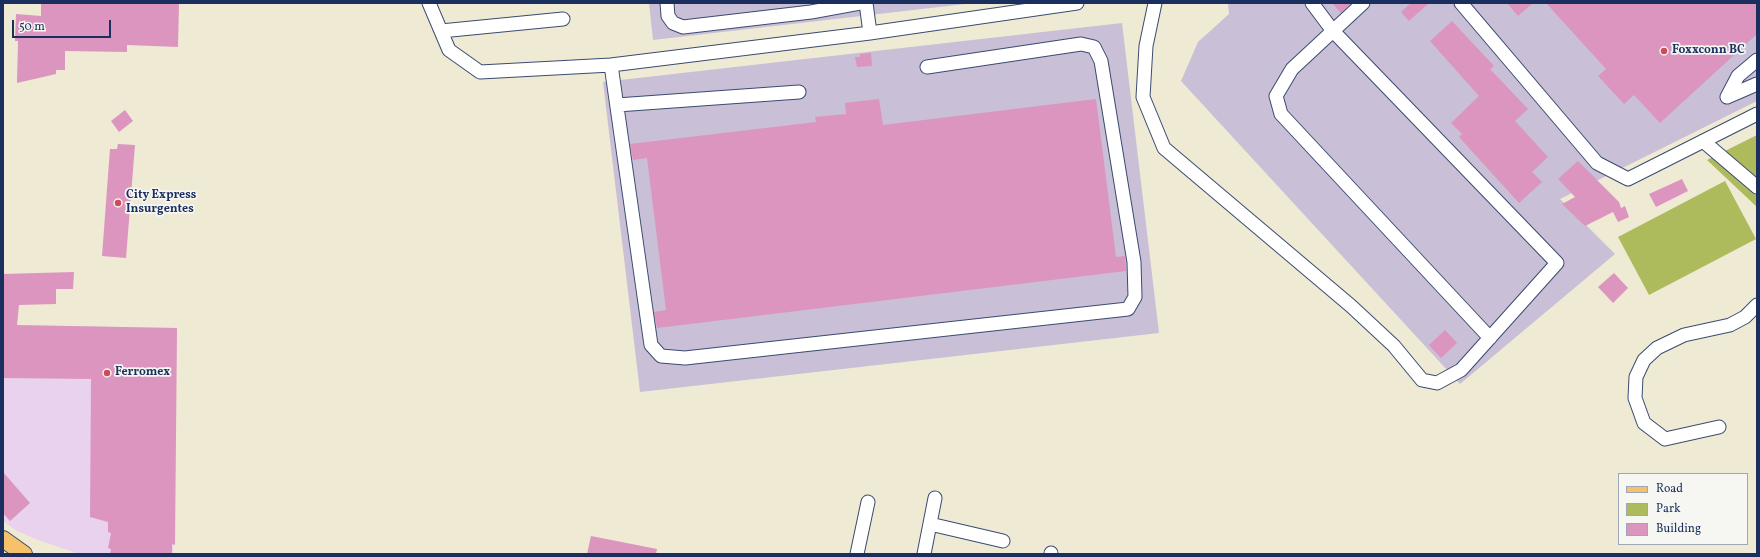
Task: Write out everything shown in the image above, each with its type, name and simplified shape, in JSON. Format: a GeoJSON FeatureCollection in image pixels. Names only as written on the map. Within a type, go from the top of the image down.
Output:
{"type":"FeatureCollection","features":[{"type":"Feature","properties":{"kind":"main road"},"geometry":{"type":"LineString","coordinates":[[3,539],[24,554]]}},
{"type":"Feature","properties":{"kind":"street"},"geometry":{"type":"LineString","coordinates":[[429,3],[449,50],[480,72],[611,65],[870,33],[1077,3]]}},
{"type":"Feature","properties":{"kind":"street"},"geometry":{"type":"LineString","coordinates":[[667,3],[668,16],[673,23],[683,27],[811,12],[860,3]]}},
{"type":"Feature","properties":{"kind":"street"},"geometry":{"type":"LineString","coordinates":[[866,3],[870,33]]}},
{"type":"Feature","properties":{"kind":"street"},"geometry":{"type":"LineString","coordinates":[[1155,3],[1146,46],[1143,97],[1164,148],[1351,306],[1394,346],[1422,380],[1438,383],[1461,370],[1557,263],[1333,31],[1312,3]]}},
{"type":"Feature","properties":{"kind":"street"},"geometry":{"type":"LineString","coordinates":[[1363,3],[1292,69],[1276,96],[1281,114],[1490,338]]}},
{"type":"Feature","properties":{"kind":"street"},"geometry":{"type":"LineString","coordinates":[[1461,3],[1597,163],[1628,179],[1757,114]]}},
{"type":"Feature","properties":{"kind":"street"},"geometry":{"type":"LineString","coordinates":[[441,31],[563,19]]}},
{"type":"Feature","properties":{"kind":"street"},"geometry":{"type":"LineString","coordinates":[[611,65],[651,345],[661,356],[685,358],[1128,309],[1135,296],[1134,262],[1101,61],[1094,47],[1081,44],[927,67]]}},
{"type":"Feature","properties":{"kind":"street"},"geometry":{"type":"LineString","coordinates":[[1757,60],[1738,76],[1727,97],[1757,84]]}},
{"type":"Feature","properties":{"kind":"street"},"geometry":{"type":"LineString","coordinates":[[617,106],[799,92]]}},
{"type":"Feature","properties":{"kind":"street"},"geometry":{"type":"LineString","coordinates":[[1703,141],[1757,187]]}},
{"type":"Feature","properties":{"kind":"street"},"geometry":{"type":"LineString","coordinates":[[1719,427],[1665,439],[1644,424],[1635,398],[1636,377],[1644,360],[1657,348],[1684,335],[1730,325],[1745,317],[1757,305]]}},
{"type":"Feature","properties":{"kind":"street"},"geometry":{"type":"LineString","coordinates":[[924,554],[935,498]]}},
{"type":"Feature","properties":{"kind":"street"},"geometry":{"type":"LineString","coordinates":[[857,554],[868,502]]}},
{"type":"Feature","properties":{"kind":"street"},"geometry":{"type":"LineString","coordinates":[[930,524],[1003,541]]}},
{"type":"Feature","properties":{"kind":"shaded area"},"geometry":{"type":"Polygon","coordinates":[[[649,3],[974,3],[653,40],[649,3]]]}},
{"type":"Feature","properties":{"kind":"shaded area"},"geometry":{"type":"Polygon","coordinates":[[[1228,3],[1757,3],[1757,101],[1560,199],[1615,254],[1460,384],[1181,81],[1198,42],[1229,14],[1228,3]]]}},
{"type":"Feature","properties":{"kind":"shaded area"},"geometry":{"type":"Polygon","coordinates":[[[1122,23],[1159,333],[640,392],[603,82],[1122,23]]]}},
{"type":"Feature","properties":{"kind":"shaded area"},"geometry":{"type":"Polygon","coordinates":[[[3,325],[177,328],[173,554],[79,554],[17,531],[3,521],[3,325]]]}},
{"type":"Feature","properties":{"kind":"green space"},"geometry":{"type":"Polygon","coordinates":[[[1757,135],[1757,207],[1707,160],[1757,135]]]}},
{"type":"Feature","properties":{"kind":"green space"},"geometry":{"type":"Polygon","coordinates":[[[1725,181],[1756,239],[1649,295],[1618,237],[1725,181]]]}},
{"type":"Feature","properties":{"kind":"building"},"geometry":{"type":"Polygon","coordinates":[[[41,3],[179,3],[178,47],[127,45],[127,52],[65,51],[65,70],[56,70],[56,74],[17,83],[18,41],[15,41],[16,14],[41,16],[41,3]]]}},
{"type":"Feature","properties":{"kind":"building"},"geometry":{"type":"Polygon","coordinates":[[[1332,3],[1351,3],[1341,13],[1332,3]]]}},
{"type":"Feature","properties":{"kind":"building"},"geometry":{"type":"Polygon","coordinates":[[[1411,3],[1429,3],[1409,21],[1401,12],[1411,3]]]}},
{"type":"Feature","properties":{"kind":"building"},"geometry":{"type":"Polygon","coordinates":[[[1507,3],[1533,3],[1518,16],[1507,3]]]}},
{"type":"Feature","properties":{"kind":"building","name":"Foxxconn BC"},"geometry":{"type":"Polygon","coordinates":[[[1546,3],[1757,3],[1757,34],[1660,123],[1634,95],[1624,104],[1598,76],[1606,69],[1546,3]]]}},
{"type":"Feature","properties":{"kind":"building"},"geometry":{"type":"Polygon","coordinates":[[[1452,21],[1494,66],[1490,69],[1528,109],[1515,121],[1548,157],[1532,172],[1542,182],[1519,203],[1459,137],[1462,134],[1451,123],[1479,96],[1430,41],[1452,21]]]}},
{"type":"Feature","properties":{"kind":"building"},"geometry":{"type":"Polygon","coordinates":[[[871,53],[872,66],[857,67],[855,57],[860,57],[860,54],[871,53]]]}},
{"type":"Feature","properties":{"kind":"building"},"geometry":{"type":"Polygon","coordinates":[[[879,99],[883,125],[1096,99],[1116,257],[1125,256],[1126,271],[657,328],[654,312],[666,310],[647,158],[633,160],[630,144],[816,122],[815,117],[846,114],[845,103],[879,99]]]}},
{"type":"Feature","properties":{"kind":"building"},"geometry":{"type":"Polygon","coordinates":[[[125,110],[133,121],[119,132],[111,121],[125,110]]]}},
{"type":"Feature","properties":{"kind":"building","name":"City Express Insurgentes"},"geometry":{"type":"Polygon","coordinates":[[[118,144],[135,145],[126,258],[102,256],[110,149],[117,149],[118,144]]]}},
{"type":"Feature","properties":{"kind":"building"},"geometry":{"type":"Polygon","coordinates":[[[1578,161],[1619,202],[1621,208],[1625,206],[1629,217],[1618,222],[1613,212],[1585,226],[1562,204],[1575,197],[1558,179],[1578,161]]]}},
{"type":"Feature","properties":{"kind":"building"},"geometry":{"type":"Polygon","coordinates":[[[1682,179],[1688,191],[1656,207],[1649,194],[1682,179]]]}},
{"type":"Feature","properties":{"kind":"building"},"geometry":{"type":"Polygon","coordinates":[[[74,272],[73,289],[56,289],[56,304],[19,305],[17,325],[177,328],[175,545],[172,544],[172,554],[110,554],[111,549],[108,548],[111,533],[108,532],[108,522],[90,517],[91,379],[3,378],[3,274],[74,272]]]}},
{"type":"Feature","properties":{"kind":"building"},"geometry":{"type":"Polygon","coordinates":[[[1614,273],[1628,288],[1613,303],[1598,287],[1614,273]]]}},
{"type":"Feature","properties":{"kind":"building"},"geometry":{"type":"Polygon","coordinates":[[[1445,330],[1457,343],[1441,358],[1429,345],[1445,330]]]}},
{"type":"Feature","properties":{"kind":"building"},"geometry":{"type":"Polygon","coordinates":[[[3,472],[30,503],[10,521],[3,513],[3,472]]]}},
{"type":"Feature","properties":{"kind":"building"},"geometry":{"type":"Polygon","coordinates":[[[591,536],[657,549],[656,554],[587,554],[591,536]]]}},
{"type":"Feature","properties":{"kind":"place","name":"Foxxconn BC"},"geometry":{"type":"Point","coordinates":[1664,51]}},
{"type":"Feature","properties":{"kind":"place","name":"City Express Insurgentes"},"geometry":{"type":"Point","coordinates":[118,203]}},
{"type":"Feature","properties":{"kind":"place","name":"Ferromex"},"geometry":{"type":"Point","coordinates":[107,373]}}]}
